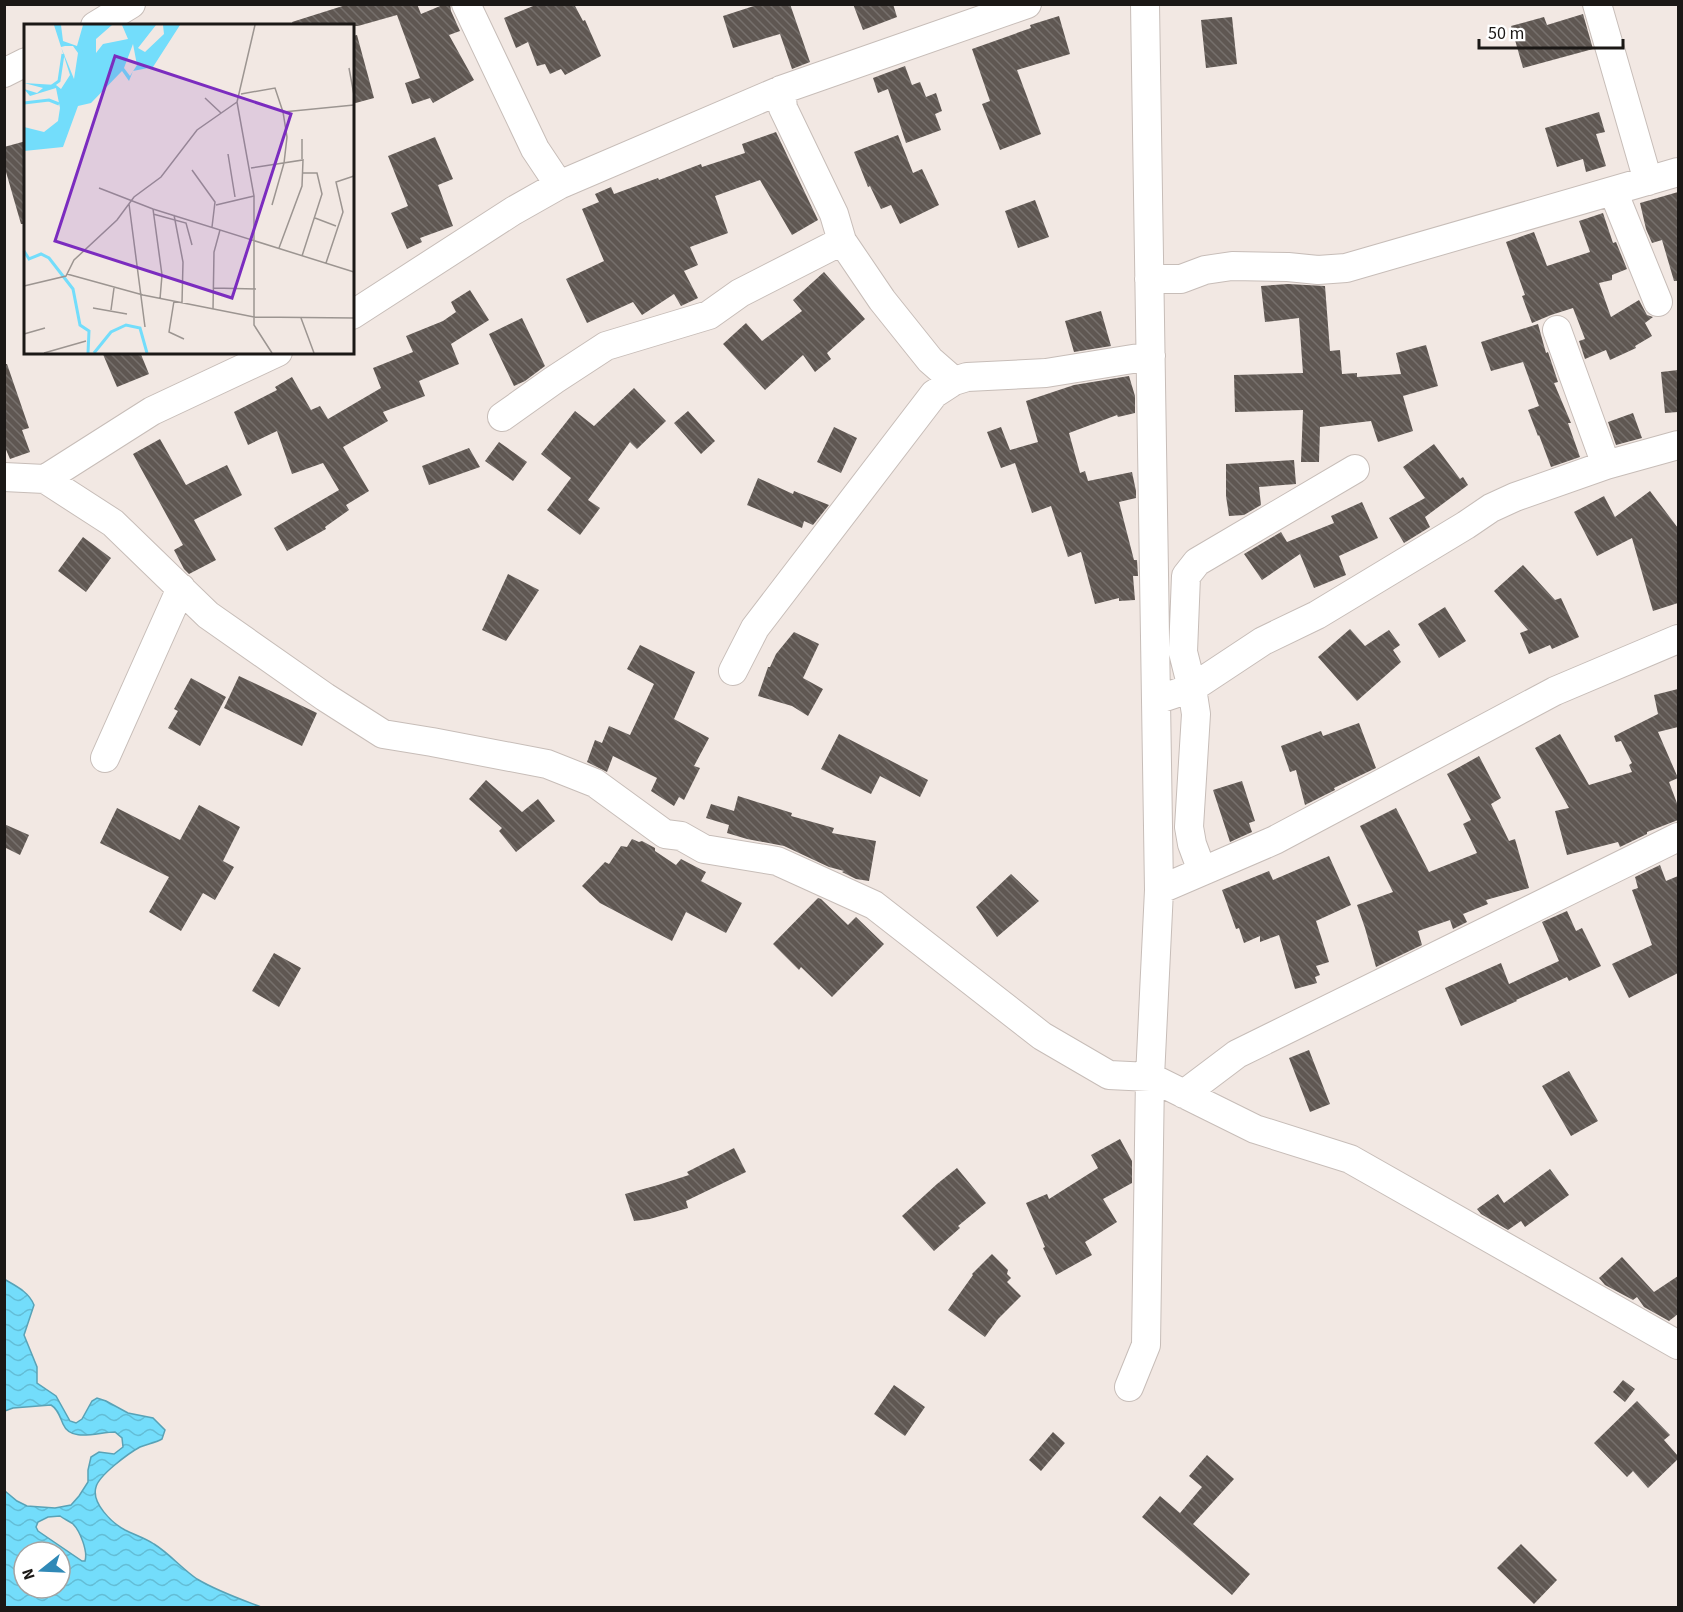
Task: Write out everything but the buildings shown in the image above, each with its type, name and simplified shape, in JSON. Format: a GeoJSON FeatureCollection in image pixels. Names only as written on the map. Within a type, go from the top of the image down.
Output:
{"type":"FeatureCollection","features":[{"type":"Feature","properties":{"kind":"street"},"geometry":{"type":"LineString","coordinates":[[98,24],[132,4]]}},
{"type":"Feature","properties":{"kind":"street"},"geometry":{"type":"LineString","coordinates":[[466,4],[535,149],[559,185]]}},
{"type":"Feature","properties":{"kind":"street"},"geometry":{"type":"LineString","coordinates":[[354,314],[513,211],[559,185],[782,90],[1027,4]]}},
{"type":"Feature","properties":{"kind":"street"},"geometry":{"type":"LineString","coordinates":[[1129,1387],[1146,1345],[1150,1077],[1158,890],[1145,4]]}},
{"type":"Feature","properties":{"kind":"street"},"geometry":{"type":"LineString","coordinates":[[1597,4],[1648,181]]}},
{"type":"Feature","properties":{"kind":"street"},"geometry":{"type":"LineString","coordinates":[[5,73],[24,63]]}},
{"type":"Feature","properties":{"kind":"street"},"geometry":{"type":"LineString","coordinates":[[782,90],[783,108],[834,214],[842,241],[882,300],[930,360],[954,381]]}},
{"type":"Feature","properties":{"kind":"street"},"geometry":{"type":"LineString","coordinates":[[1149,279],[1181,279],[1204,270],[1232,266],[1318,270],[1346,268],[1678,172]]}},
{"type":"Feature","properties":{"kind":"street"},"geometry":{"type":"LineString","coordinates":[[1613,191],[1658,302]]}},
{"type":"Feature","properties":{"kind":"street"},"geometry":{"type":"LineString","coordinates":[[502,417],[606,346],[709,315],[740,293],[842,241]]}},
{"type":"Feature","properties":{"kind":"street"},"geometry":{"type":"LineString","coordinates":[[1557,330],[1606,465]]}},
{"type":"Feature","properties":{"kind":"street"},"geometry":{"type":"LineString","coordinates":[[45,479],[153,411],[274,354]]}},
{"type":"Feature","properties":{"kind":"street"},"geometry":{"type":"LineString","coordinates":[[733,671],[755,628],[934,394],[954,381],[967,377],[1046,373],[1150,356]]}},
{"type":"Feature","properties":{"kind":"street"},"geometry":{"type":"LineString","coordinates":[[1156,699],[1192,688],[1263,641],[1317,615],[1491,508],[1515,497],[1606,465],[1678,445]]}},
{"type":"Feature","properties":{"kind":"street"},"geometry":{"type":"LineString","coordinates":[[1202,871],[1192,844],[1189,827],[1196,714],[1183,652],[1186,576],[1197,562],[1355,469]]}},
{"type":"Feature","properties":{"kind":"street"},"geometry":{"type":"LineString","coordinates":[[4,477],[45,479],[113,523],[208,615],[325,698],[383,734],[547,764],[595,783],[665,834],[681,836],[704,849],[777,861],[874,905],[1042,1036],[1109,1075],[1150,1077],[1255,1129],[1350,1159],[1678,1345]]}},
{"type":"Feature","properties":{"kind":"street"},"geometry":{"type":"LineString","coordinates":[[105,758],[181,588]]}},
{"type":"Feature","properties":{"kind":"street"},"geometry":{"type":"LineString","coordinates":[[1158,890],[1275,840],[1555,691],[1678,639]]}},
{"type":"Feature","properties":{"kind":"street"},"geometry":{"type":"LineString","coordinates":[[1184,1094],[1237,1054],[1678,837]]}},
{"type":"Feature","properties":{"kind":"water"},"geometry":{"type":"Polygon","coordinates":[[[4,1279],[32,1300],[34,1305],[24,1335],[37,1367],[37,1383],[56,1396],[70,1421],[76,1423],[82,1419],[92,1401],[97,1398],[128,1413],[153,1418],[165,1430],[162,1439],[140,1447],[129,1454],[98,1482],[95,1493],[104,1512],[120,1527],[160,1548],[197,1579],[261,1607],[5,1607],[5,1491],[27,1506],[55,1508],[71,1505],[88,1482],[91,1457],[99,1452],[114,1454],[123,1447],[122,1438],[115,1432],[86,1435],[72,1433],[67,1430],[57,1411],[51,1405],[13,1408],[5,1411],[4,1279]]]}}]}
